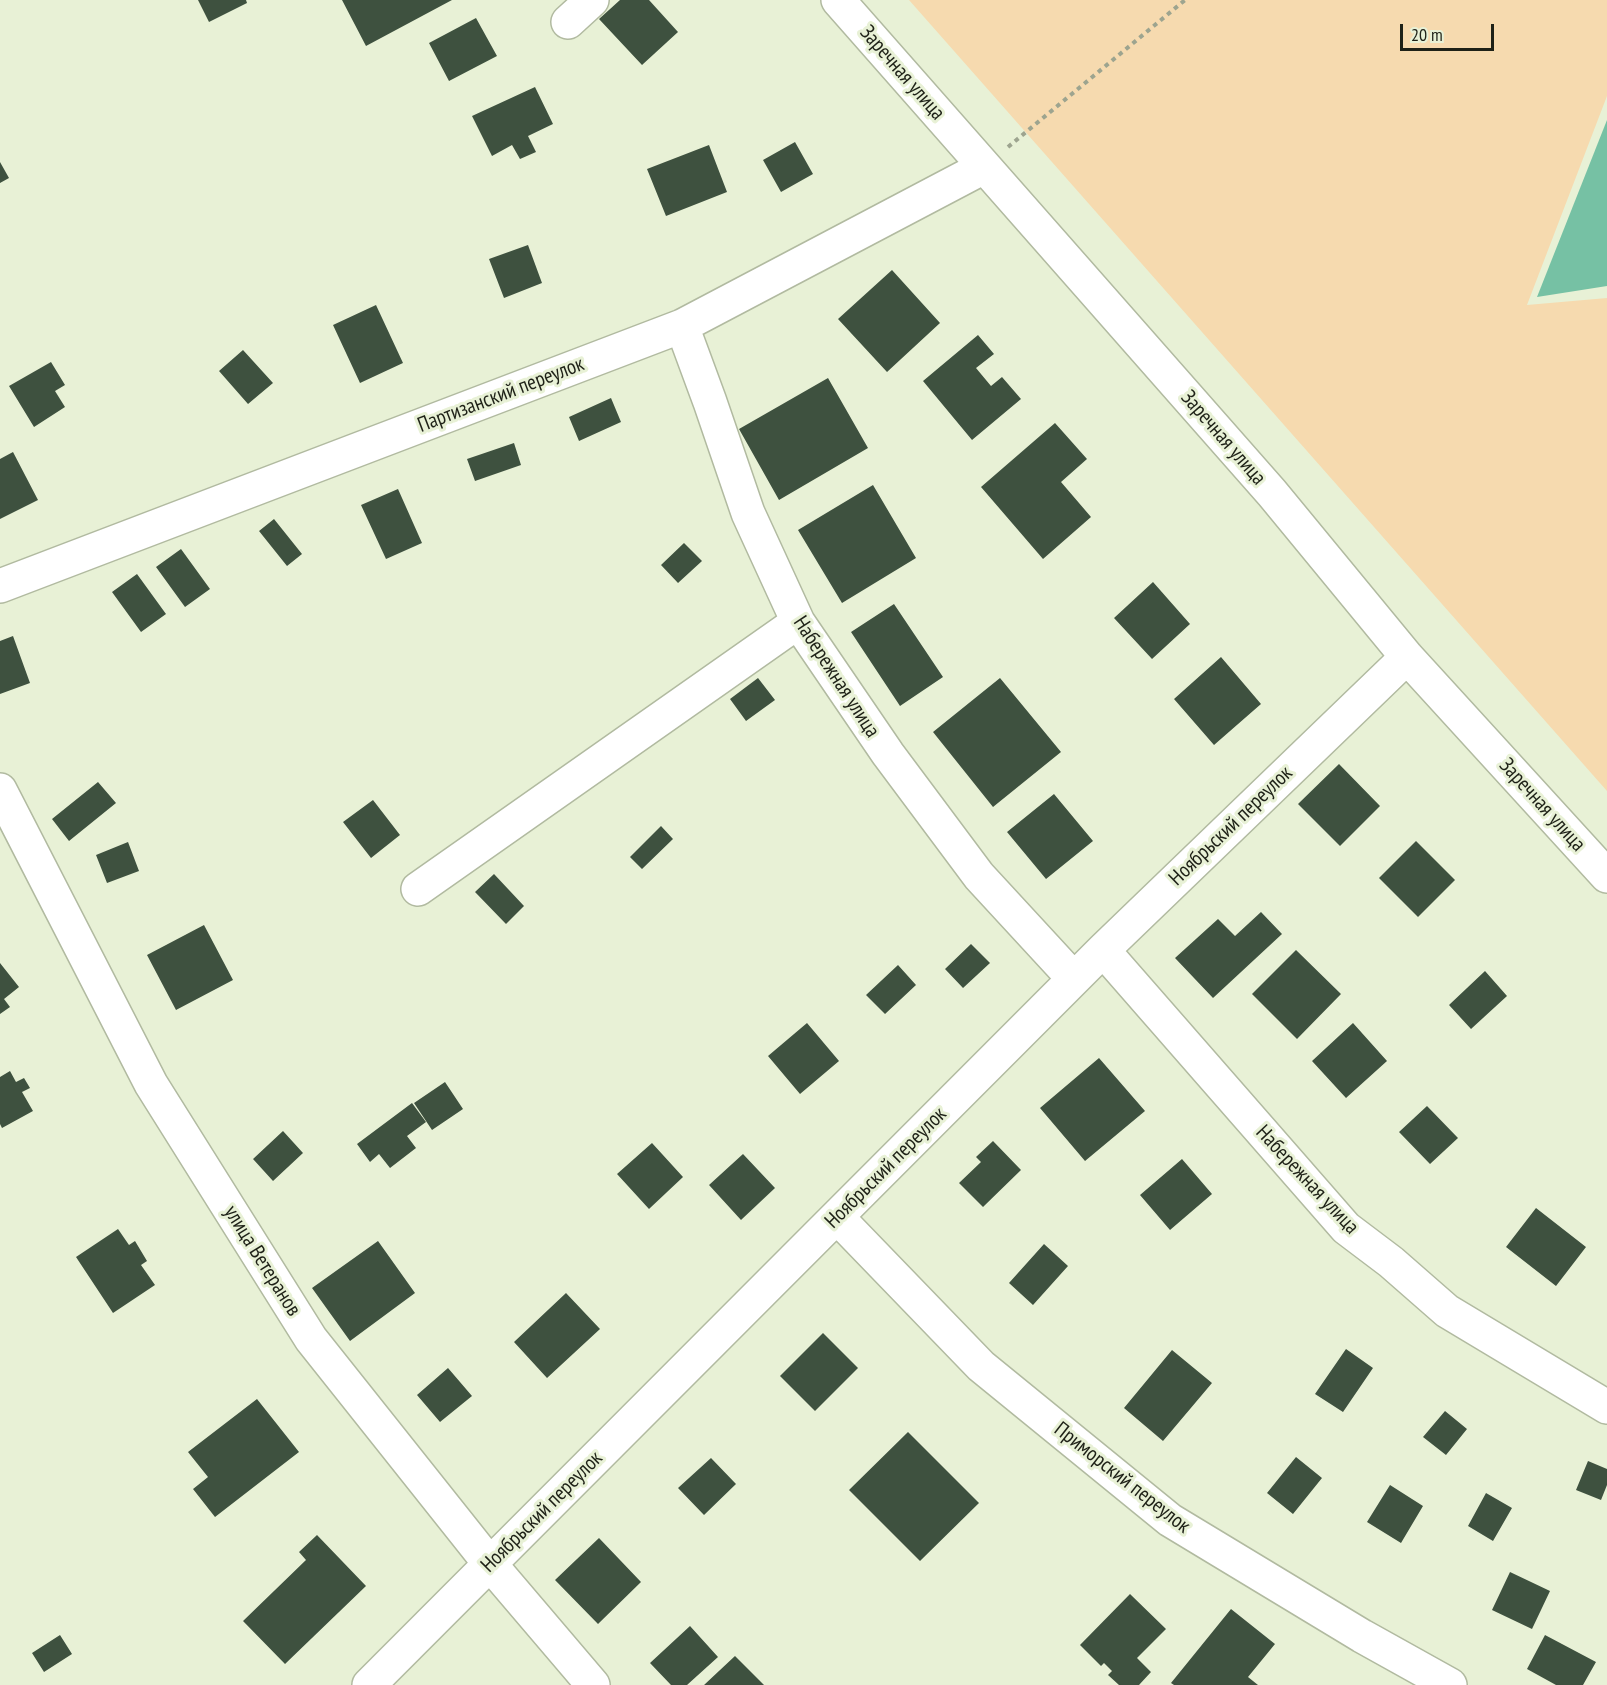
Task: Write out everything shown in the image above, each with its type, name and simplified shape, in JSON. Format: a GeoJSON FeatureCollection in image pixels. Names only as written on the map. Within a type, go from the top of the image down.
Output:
{"type":"FeatureCollection","features":[{"type":"Feature","properties":{"kind":"street"},"geometry":{"type":"LineString","coordinates":[[568,22],[592,0]]}},
{"type":"Feature","properties":{"kind":"street","name":"Заречная улица"},"geometry":{"type":"LineString","coordinates":[[838,0],[1272,493],[1407,657],[1607,876]]}},
{"type":"Feature","properties":{"kind":"street","name":"Партизанский переулок"},"geometry":{"type":"LineString","coordinates":[[0,585],[682,326],[984,166]]}},
{"type":"Feature","properties":{"kind":"street","name":"Набережная улица"},"geometry":{"type":"LineString","coordinates":[[682,326],[748,513],[798,622],[888,754],[979,876],[1074,979]]}},
{"type":"Feature","properties":{"kind":"street"},"geometry":{"type":"LineString","coordinates":[[418,889],[798,622]]}},
{"type":"Feature","properties":{"kind":"street","name":"Ноябрьский переулок"},"geometry":{"type":"LineString","coordinates":[[369,1685],[1102,950],[1407,657]]}},
{"type":"Feature","properties":{"kind":"street","name":"улица Ветеранов"},"geometry":{"type":"LineString","coordinates":[[0,790],[151,1084],[311,1340],[490,1564],[593,1685]]}},
{"type":"Feature","properties":{"kind":"street","name":"Набережная улица"},"geometry":{"type":"LineString","coordinates":[[1102,950],[1346,1228],[1391,1262],[1448,1311],[1607,1407]]}},
{"type":"Feature","properties":{"kind":"street","name":"Приморский переулок"},"geometry":{"type":"LineString","coordinates":[[837,1217],[981,1366],[1170,1520],[1362,1636],[1450,1685]]}},
{"type":"Feature","properties":{"kind":"path"},"geometry":{"type":"LineString","coordinates":[[984,166],[1185,0]]}},
{"type":"Feature","properties":{"kind":"shaded area"},"geometry":{"type":"Polygon","coordinates":[[[909,0],[1607,0],[1607,96],[1527,305],[1607,298],[1607,791],[909,0]]]}},
{"type":"Feature","properties":{"kind":"shaded area"},"geometry":{"type":"Polygon","coordinates":[[[1607,120],[1607,286],[1537,297],[1607,120]]]}},
{"type":"Feature","properties":{"kind":"building"},"geometry":{"type":"Polygon","coordinates":[[[198,0],[246,0],[247,3],[209,22],[198,0]]]}},
{"type":"Feature","properties":{"kind":"building"},"geometry":{"type":"Polygon","coordinates":[[[342,0],[452,0],[366,46],[342,0]]]}},
{"type":"Feature","properties":{"kind":"building"},"geometry":{"type":"Polygon","coordinates":[[[620,0],[649,0],[678,32],[642,65],[599,19],[620,0]]]}},
{"type":"Feature","properties":{"kind":"building"},"geometry":{"type":"Polygon","coordinates":[[[476,18],[497,56],[449,81],[429,43],[476,18]]]}},
{"type":"Feature","properties":{"kind":"building"},"geometry":{"type":"Polygon","coordinates":[[[535,87],[553,124],[528,136],[536,152],[520,159],[512,145],[492,156],[472,116],[535,87]]]}},
{"type":"Feature","properties":{"kind":"building"},"geometry":{"type":"Polygon","coordinates":[[[795,142],[813,174],[781,192],[763,160],[795,142]]]}},
{"type":"Feature","properties":{"kind":"building"},"geometry":{"type":"Polygon","coordinates":[[[709,145],[727,192],[666,216],[647,169],[709,145]]]}},
{"type":"Feature","properties":{"kind":"building"},"geometry":{"type":"Polygon","coordinates":[[[0,162],[9,178],[0,183],[0,162]]]}},
{"type":"Feature","properties":{"kind":"building"},"geometry":{"type":"Polygon","coordinates":[[[528,245],[542,283],[504,298],[489,259],[528,245]]]}},
{"type":"Feature","properties":{"kind":"building"},"geometry":{"type":"Polygon","coordinates":[[[892,270],[940,323],[887,372],[838,319],[892,270]]]}},
{"type":"Feature","properties":{"kind":"building"},"geometry":{"type":"Polygon","coordinates":[[[376,305],[403,363],[360,383],[333,325],[376,305]]]}},
{"type":"Feature","properties":{"kind":"building"},"geometry":{"type":"Polygon","coordinates":[[[978,335],[994,354],[976,368],[991,386],[1002,377],[1021,399],[972,440],[923,381],[978,335]]]}},
{"type":"Feature","properties":{"kind":"building"},"geometry":{"type":"Polygon","coordinates":[[[243,350],[273,383],[248,404],[219,371],[243,350]]]}},
{"type":"Feature","properties":{"kind":"building"},"geometry":{"type":"Polygon","coordinates":[[[51,362],[65,385],[55,391],[65,407],[34,427],[9,386],[51,362]]]}},
{"type":"Feature","properties":{"kind":"building"},"geometry":{"type":"Polygon","coordinates":[[[828,378],[868,448],[779,500],[739,429],[828,378]]]}},
{"type":"Feature","properties":{"kind":"building"},"geometry":{"type":"Polygon","coordinates":[[[611,398],[621,422],[579,441],[569,417],[611,398]]]}},
{"type":"Feature","properties":{"kind":"building"},"geometry":{"type":"Polygon","coordinates":[[[1055,423],[1087,459],[1061,482],[1091,517],[1043,559],[981,487],[1055,423]]]}},
{"type":"Feature","properties":{"kind":"building"},"geometry":{"type":"Polygon","coordinates":[[[514,443],[521,465],[475,481],[467,459],[514,443]]]}},
{"type":"Feature","properties":{"kind":"building"},"geometry":{"type":"Polygon","coordinates":[[[13,452],[38,500],[0,519],[0,459],[13,452]]]}},
{"type":"Feature","properties":{"kind":"building"},"geometry":{"type":"Polygon","coordinates":[[[873,485],[916,558],[842,603],[798,530],[873,485]]]}},
{"type":"Feature","properties":{"kind":"building"},"geometry":{"type":"Polygon","coordinates":[[[398,489],[422,543],[386,559],[361,505],[398,489]]]}},
{"type":"Feature","properties":{"kind":"building"},"geometry":{"type":"Polygon","coordinates":[[[274,519],[302,554],[287,566],[259,531],[274,519]]]}},
{"type":"Feature","properties":{"kind":"building"},"geometry":{"type":"Polygon","coordinates":[[[684,543],[702,561],[678,583],[661,565],[684,543]]]}},
{"type":"Feature","properties":{"kind":"building"},"geometry":{"type":"Polygon","coordinates":[[[181,549],[210,589],[185,607],[156,567],[181,549]]]}},
{"type":"Feature","properties":{"kind":"building"},"geometry":{"type":"Polygon","coordinates":[[[137,574],[166,614],[141,632],[112,592],[137,574]]]}},
{"type":"Feature","properties":{"kind":"building"},"geometry":{"type":"Polygon","coordinates":[[[1153,582],[1190,624],[1152,659],[1114,618],[1153,582]]]}},
{"type":"Feature","properties":{"kind":"building"},"geometry":{"type":"Polygon","coordinates":[[[894,604],[943,677],[900,706],[851,632],[894,604]]]}},
{"type":"Feature","properties":{"kind":"building"},"geometry":{"type":"Polygon","coordinates":[[[13,636],[30,683],[0,694],[0,641],[13,636]]]}},
{"type":"Feature","properties":{"kind":"building"},"geometry":{"type":"Polygon","coordinates":[[[1221,657],[1261,704],[1214,745],[1174,699],[1221,657]]]}},
{"type":"Feature","properties":{"kind":"building"},"geometry":{"type":"Polygon","coordinates":[[[758,678],[775,700],[746,721],[730,699],[758,678]]]}},
{"type":"Feature","properties":{"kind":"building"},"geometry":{"type":"Polygon","coordinates":[[[1000,678],[1061,752],[993,807],[933,732],[1000,678]]]}},
{"type":"Feature","properties":{"kind":"building"},"geometry":{"type":"Polygon","coordinates":[[[1339,764],[1380,806],[1340,846],[1298,804],[1339,764]]]}},
{"type":"Feature","properties":{"kind":"building"},"geometry":{"type":"Polygon","coordinates":[[[98,782],[116,803],[69,841],[52,819],[98,782]]]}},
{"type":"Feature","properties":{"kind":"building"},"geometry":{"type":"Polygon","coordinates":[[[1054,794],[1093,841],[1046,879],[1007,832],[1054,794]]]}},
{"type":"Feature","properties":{"kind":"building"},"geometry":{"type":"Polygon","coordinates":[[[373,800],[400,835],[371,858],[343,822],[373,800]]]}},
{"type":"Feature","properties":{"kind":"building"},"geometry":{"type":"Polygon","coordinates":[[[661,826],[673,839],[642,869],[630,857],[661,826]]]}},
{"type":"Feature","properties":{"kind":"building"},"geometry":{"type":"Polygon","coordinates":[[[1416,841],[1455,880],[1418,917],[1379,878],[1416,841]]]}},
{"type":"Feature","properties":{"kind":"building"},"geometry":{"type":"Polygon","coordinates":[[[128,842],[139,871],[107,883],[96,855],[128,842]]]}},
{"type":"Feature","properties":{"kind":"building"},"geometry":{"type":"Polygon","coordinates":[[[494,874],[524,906],[506,924],[475,892],[494,874]]]}},
{"type":"Feature","properties":{"kind":"building"},"geometry":{"type":"Polygon","coordinates":[[[1261,912],[1282,934],[1213,998],[1175,958],[1218,919],[1235,936],[1261,912]]]}},
{"type":"Feature","properties":{"kind":"building"},"geometry":{"type":"Polygon","coordinates":[[[204,925],[233,980],[176,1010],[147,955],[204,925]]]}},
{"type":"Feature","properties":{"kind":"building"},"geometry":{"type":"Polygon","coordinates":[[[971,944],[990,963],[963,988],[945,969],[971,944]]]}},
{"type":"Feature","properties":{"kind":"building"},"geometry":{"type":"Polygon","coordinates":[[[1296,950],[1341,994],[1297,1039],[1252,994],[1296,950]]]}},
{"type":"Feature","properties":{"kind":"building"},"geometry":{"type":"Polygon","coordinates":[[[0,963],[19,987],[4,999],[10,1007],[0,1014],[0,963]]]}},
{"type":"Feature","properties":{"kind":"building"},"geometry":{"type":"Polygon","coordinates":[[[898,965],[916,985],[885,1014],[866,995],[898,965]]]}},
{"type":"Feature","properties":{"kind":"building"},"geometry":{"type":"Polygon","coordinates":[[[1485,971],[1507,996],[1471,1029],[1449,1005],[1485,971]]]}},
{"type":"Feature","properties":{"kind":"building"},"geometry":{"type":"Polygon","coordinates":[[[807,1023],[839,1061],[800,1094],[768,1056],[807,1023]]]}},
{"type":"Feature","properties":{"kind":"building"},"geometry":{"type":"Polygon","coordinates":[[[1353,1023],[1387,1061],[1346,1098],[1312,1061],[1353,1023]]]}},
{"type":"Feature","properties":{"kind":"building"},"geometry":{"type":"Polygon","coordinates":[[[1099,1058],[1145,1111],[1085,1161],[1040,1108],[1099,1058]]]}},
{"type":"Feature","properties":{"kind":"building"},"geometry":{"type":"Polygon","coordinates":[[[10,1071],[16,1082],[24,1078],[30,1088],[22,1092],[33,1111],[2,1128],[0,1124],[0,1077],[10,1071]]]}},
{"type":"Feature","properties":{"kind":"building"},"geometry":{"type":"Polygon","coordinates":[[[445,1082],[463,1109],[432,1130],[414,1103],[445,1082]]]}},
{"type":"Feature","properties":{"kind":"building"},"geometry":{"type":"Polygon","coordinates":[[[412,1103],[426,1122],[407,1136],[416,1148],[390,1168],[379,1154],[370,1162],[357,1144],[412,1103]]]}},
{"type":"Feature","properties":{"kind":"building"},"geometry":{"type":"Polygon","coordinates":[[[1427,1106],[1458,1138],[1430,1164],[1399,1132],[1427,1106]]]}},
{"type":"Feature","properties":{"kind":"building"},"geometry":{"type":"Polygon","coordinates":[[[283,1131],[303,1153],[273,1181],[253,1159],[283,1131]]]}},
{"type":"Feature","properties":{"kind":"building"},"geometry":{"type":"Polygon","coordinates":[[[993,1141],[1021,1170],[983,1207],[959,1183],[981,1162],[976,1157],[993,1141]]]}},
{"type":"Feature","properties":{"kind":"building"},"geometry":{"type":"Polygon","coordinates":[[[652,1143],[683,1177],[649,1209],[617,1174],[652,1143]]]}},
{"type":"Feature","properties":{"kind":"building"},"geometry":{"type":"Polygon","coordinates":[[[743,1154],[775,1188],[741,1220],[709,1185],[743,1154]]]}},
{"type":"Feature","properties":{"kind":"building"},"geometry":{"type":"Polygon","coordinates":[[[1182,1159],[1212,1194],[1170,1230],[1140,1195],[1182,1159]]]}},
{"type":"Feature","properties":{"kind":"building"},"geometry":{"type":"Polygon","coordinates":[[[1536,1208],[1586,1247],[1556,1286],[1506,1247],[1536,1208]]]}},
{"type":"Feature","properties":{"kind":"building"},"geometry":{"type":"Polygon","coordinates":[[[118,1229],[129,1245],[135,1241],[147,1261],[141,1265],[155,1285],[113,1313],[76,1257],[118,1229]]]}},
{"type":"Feature","properties":{"kind":"building"},"geometry":{"type":"Polygon","coordinates":[[[378,1241],[415,1293],[350,1341],[312,1288],[378,1241]]]}},
{"type":"Feature","properties":{"kind":"building"},"geometry":{"type":"Polygon","coordinates":[[[1044,1244],[1068,1266],[1033,1305],[1009,1283],[1044,1244]]]}},
{"type":"Feature","properties":{"kind":"building"},"geometry":{"type":"Polygon","coordinates":[[[566,1293],[600,1329],[547,1378],[514,1342],[566,1293]]]}},
{"type":"Feature","properties":{"kind":"building"},"geometry":{"type":"Polygon","coordinates":[[[823,1333],[858,1368],[815,1411],[780,1376],[823,1333]]]}},
{"type":"Feature","properties":{"kind":"building"},"geometry":{"type":"Polygon","coordinates":[[[1346,1349],[1373,1368],[1343,1412],[1315,1394],[1346,1349]]]}},
{"type":"Feature","properties":{"kind":"building"},"geometry":{"type":"Polygon","coordinates":[[[1172,1350],[1212,1383],[1163,1441],[1124,1408],[1172,1350]]]}},
{"type":"Feature","properties":{"kind":"building"},"geometry":{"type":"Polygon","coordinates":[[[448,1368],[472,1396],[440,1422],[417,1395],[448,1368]]]}},
{"type":"Feature","properties":{"kind":"building"},"geometry":{"type":"Polygon","coordinates":[[[257,1399],[299,1452],[215,1517],[193,1489],[208,1477],[188,1452],[257,1399]]]}},
{"type":"Feature","properties":{"kind":"building"},"geometry":{"type":"Polygon","coordinates":[[[1445,1411],[1467,1429],[1446,1455],[1423,1437],[1445,1411]]]}},
{"type":"Feature","properties":{"kind":"building"},"geometry":{"type":"Polygon","coordinates":[[[908,1432],[979,1503],[920,1561],[849,1490],[908,1432]]]}},
{"type":"Feature","properties":{"kind":"building"},"geometry":{"type":"Polygon","coordinates":[[[1296,1457],[1322,1478],[1293,1514],[1267,1493],[1296,1457]]]}},
{"type":"Feature","properties":{"kind":"building"},"geometry":{"type":"Polygon","coordinates":[[[711,1458],[736,1484],[704,1515],[678,1488],[711,1458]]]}},
{"type":"Feature","properties":{"kind":"building"},"geometry":{"type":"Polygon","coordinates":[[[1588,1461],[1607,1469],[1607,1485],[1601,1500],[1576,1490],[1588,1461]]]}},
{"type":"Feature","properties":{"kind":"building"},"geometry":{"type":"Polygon","coordinates":[[[1390,1485],[1423,1506],[1401,1543],[1367,1522],[1390,1485]]]}},
{"type":"Feature","properties":{"kind":"building"},"geometry":{"type":"Polygon","coordinates":[[[1486,1493],[1512,1508],[1493,1541],[1468,1526],[1486,1493]]]}},
{"type":"Feature","properties":{"kind":"building"},"geometry":{"type":"Polygon","coordinates":[[[317,1535],[366,1586],[285,1664],[243,1621],[306,1560],[299,1552],[317,1535]]]}},
{"type":"Feature","properties":{"kind":"building"},"geometry":{"type":"Polygon","coordinates":[[[599,1538],[641,1582],[598,1624],[555,1580],[599,1538]]]}},
{"type":"Feature","properties":{"kind":"building"},"geometry":{"type":"Polygon","coordinates":[[[1510,1572],[1550,1591],[1532,1629],[1492,1610],[1510,1572]]]}},
{"type":"Feature","properties":{"kind":"building"},"geometry":{"type":"Polygon","coordinates":[[[1130,1594],[1166,1629],[1137,1658],[1151,1672],[1139,1685],[1119,1685],[1108,1675],[1112,1671],[1104,1663],[1101,1666],[1080,1645],[1130,1594]]]}},
{"type":"Feature","properties":{"kind":"building"},"geometry":{"type":"Polygon","coordinates":[[[1231,1609],[1275,1644],[1248,1677],[1258,1685],[1174,1685],[1171,1683],[1231,1609]]]}},
{"type":"Feature","properties":{"kind":"building"},"geometry":{"type":"Polygon","coordinates":[[[690,1626],[718,1657],[687,1685],[671,1685],[650,1663],[690,1626]]]}},
{"type":"Feature","properties":{"kind":"building"},"geometry":{"type":"Polygon","coordinates":[[[60,1635],[72,1654],[44,1672],[32,1653],[60,1635]]]}},
{"type":"Feature","properties":{"kind":"building"},"geometry":{"type":"Polygon","coordinates":[[[1545,1635],[1596,1662],[1583,1685],[1556,1685],[1527,1669],[1545,1635]]]}},
{"type":"Feature","properties":{"kind":"building"},"geometry":{"type":"Polygon","coordinates":[[[735,1656],[764,1685],[704,1685],[735,1656]]]}}]}
